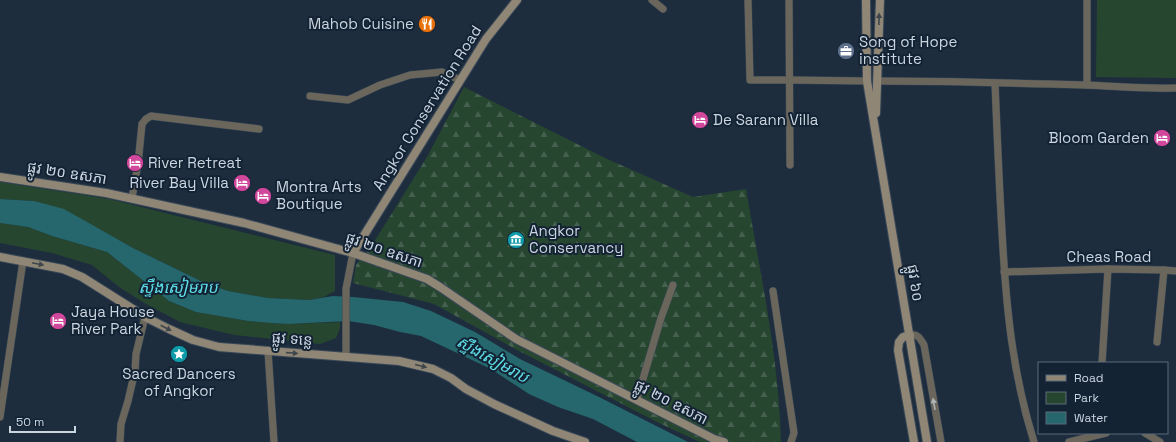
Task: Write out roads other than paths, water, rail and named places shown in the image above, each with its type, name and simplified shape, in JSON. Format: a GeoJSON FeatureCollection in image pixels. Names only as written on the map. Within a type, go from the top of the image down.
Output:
{"type":"FeatureCollection","features":[{"type":"Feature","properties":{"kind":"street","name":"Angkor Conservation Road"},"geometry":{"type":"LineString","coordinates":[[353,253],[486,39],[517,0]]}},
{"type":"Feature","properties":{"kind":"street"},"geometry":{"type":"LineString","coordinates":[[652,0],[663,9]]}},
{"type":"Feature","properties":{"kind":"street"},"geometry":{"type":"LineString","coordinates":[[748,0],[750,80],[867,81]]}},
{"type":"Feature","properties":{"kind":"street"},"geometry":{"type":"LineString","coordinates":[[789,0],[790,165]]}},
{"type":"Feature","properties":{"kind":"street","name":"ផ្លូវ ៦០"},"geometry":{"type":"LineString","coordinates":[[866,0],[867,81],[928,442]]}},
{"type":"Feature","properties":{"kind":"street","name":"ផ្លូវ ៦០"},"geometry":{"type":"LineString","coordinates":[[876,128],[880,0]]}},
{"type":"Feature","properties":{"kind":"street"},"geometry":{"type":"LineString","coordinates":[[1087,0],[1087,85]]}},
{"type":"Feature","properties":{"kind":"street"},"geometry":{"type":"LineString","coordinates":[[310,96],[348,100],[380,85],[410,75],[442,72],[460,80]]}},
{"type":"Feature","properties":{"kind":"street"},"geometry":{"type":"LineString","coordinates":[[878,81],[1176,88]]}},
{"type":"Feature","properties":{"kind":"street"},"geometry":{"type":"LineString","coordinates":[[996,83],[1004,272],[1010,337],[1020,393],[1034,442]]}},
{"type":"Feature","properties":{"kind":"street"},"geometry":{"type":"LineString","coordinates":[[132,198],[138,164],[142,124],[148,116],[259,129]]}},
{"type":"Feature","properties":{"kind":"street","name":"ផ្លូវ ២០ ឧសភា"},"geometry":{"type":"LineString","coordinates":[[0,177],[106,193],[244,223],[353,253],[427,279],[516,339],[714,439],[724,442]]}},
{"type":"Feature","properties":{"kind":"street"},"geometry":{"type":"LineString","coordinates":[[346,357],[346,289],[353,253]]}},
{"type":"Feature","properties":{"kind":"street","name":"ផ្លូវ ទន្លេ"},"geometry":{"type":"LineString","coordinates":[[0,257],[63,269],[82,277],[147,318],[193,340],[219,347],[399,361],[433,369],[494,404],[576,441],[585,442]]}},
{"type":"Feature","properties":{"kind":"street"},"geometry":{"type":"LineString","coordinates":[[0,417],[23,261]]}},
{"type":"Feature","properties":{"kind":"street"},"geometry":{"type":"LineString","coordinates":[[1102,362],[1108,269]]}},
{"type":"Feature","properties":{"kind":"street","name":"Cheas Road"},"geometry":{"type":"LineString","coordinates":[[1004,272],[1108,269],[1164,270],[1157,342]]}},
{"type":"Feature","properties":{"kind":"street"},"geometry":{"type":"LineString","coordinates":[[1164,270],[1176,271]]}},
{"type":"Feature","properties":{"kind":"street"},"geometry":{"type":"LineString","coordinates":[[637,399],[661,318],[673,285]]}},
{"type":"Feature","properties":{"kind":"street"},"geometry":{"type":"LineString","coordinates":[[773,291],[794,433],[791,442]]}},
{"type":"Feature","properties":{"kind":"street"},"geometry":{"type":"LineString","coordinates":[[120,442],[121,424],[135,371],[136,354],[144,321],[147,318]]}},
{"type":"Feature","properties":{"kind":"street"},"geometry":{"type":"LineString","coordinates":[[914,442],[898,350],[899,342],[903,337],[914,334],[918,336],[924,345],[941,442]]}},
{"type":"Feature","properties":{"kind":"street"},"geometry":{"type":"LineString","coordinates":[[268,351],[274,442]]}},
{"type":"Feature","properties":{"kind":"street"},"geometry":{"type":"LineString","coordinates":[[1069,442],[1102,434]]}},
{"type":"Feature","properties":{"kind":"street"},"geometry":{"type":"LineString","coordinates":[[1147,434],[1160,442]]}},
{"type":"Feature","properties":{"kind":"water","name":"ស្ទឹងសៀមរាប"},"geometry":{"type":"Polygon","coordinates":[[[0,199],[34,201],[64,209],[133,248],[203,282],[228,291],[268,298],[309,300],[333,296],[353,297],[403,302],[431,311],[475,332],[520,359],[688,442],[637,442],[593,419],[558,407],[529,394],[491,369],[421,336],[374,325],[348,321],[289,324],[271,323],[248,321],[196,312],[169,301],[107,252],[52,236],[28,227],[0,223],[0,199]]]}},
{"type":"Feature","properties":{"kind":"place","name":"Mahob Cuisine"},"geometry":{"type":"Point","coordinates":[427,24]}},
{"type":"Feature","properties":{"kind":"place","name":"Song of Hope institute"},"geometry":{"type":"Point","coordinates":[846,51]}},
{"type":"Feature","properties":{"kind":"place","name":"De Sarann Villa"},"geometry":{"type":"Point","coordinates":[700,120]}},
{"type":"Feature","properties":{"kind":"place","name":"Bloom Garden"},"geometry":{"type":"Point","coordinates":[1162,138]}},
{"type":"Feature","properties":{"kind":"place","name":"River Retreat"},"geometry":{"type":"Point","coordinates":[135,163]}},
{"type":"Feature","properties":{"kind":"place","name":"River Bay Villa"},"geometry":{"type":"Point","coordinates":[242,183]}},
{"type":"Feature","properties":{"kind":"place","name":"Montra Arts Boutique"},"geometry":{"type":"Point","coordinates":[263,196]}},
{"type":"Feature","properties":{"kind":"place","name":"Angkor Conservancy"},"geometry":{"type":"Point","coordinates":[516,240]}},
{"type":"Feature","properties":{"kind":"place","name":"Jaya House River Park"},"geometry":{"type":"Point","coordinates":[58,321]}},
{"type":"Feature","properties":{"kind":"place","name":"Sacred Dancers of Angkor"},"geometry":{"type":"Point","coordinates":[179,354]}}]}
